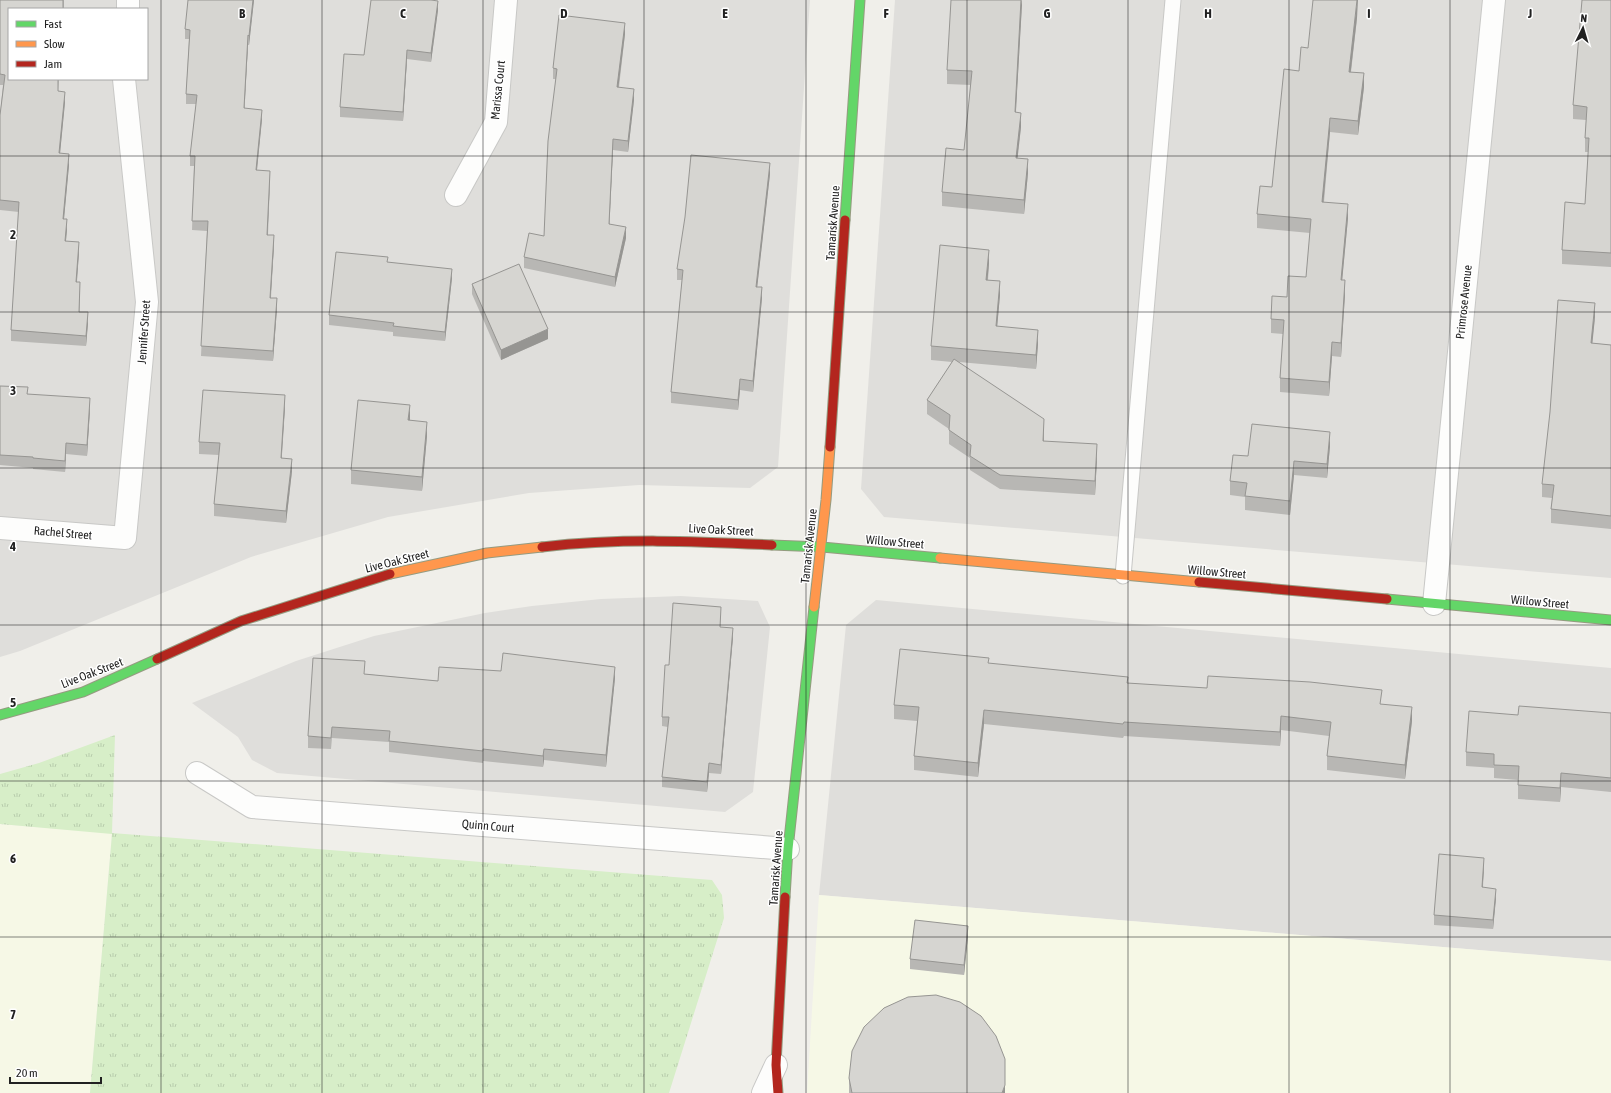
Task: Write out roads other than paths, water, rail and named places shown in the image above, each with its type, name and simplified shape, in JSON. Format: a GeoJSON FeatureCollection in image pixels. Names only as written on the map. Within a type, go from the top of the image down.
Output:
{"type":"FeatureCollection","features":[{"type":"Feature","properties":{"kind":"street","name":"Marissa Court"},"geometry":{"type":"LineString","coordinates":[[456,195],[496,122],[506,0]]}},
{"type":"Feature","properties":{"kind":"street","name":"Tamarisk Avenue"},"geometry":{"type":"LineString","coordinates":[[778,1093],[776,1065],[788,849],[822,547],[860,0]]}},
{"type":"Feature","properties":{"kind":"street","name":"Primrose Avenue"},"geometry":{"type":"LineString","coordinates":[[1434,604],[1494,0]]}},
{"type":"Feature","properties":{"kind":"street","name":"Jennifer Street"},"geometry":{"type":"LineString","coordinates":[[124,80],[147,302],[125,538]]}},
{"type":"Feature","properties":{"kind":"street","name":"Rachel Street"},"geometry":{"type":"LineString","coordinates":[[0,528],[125,538]]}},
{"type":"Feature","properties":{"kind":"street","name":"Live Oak Street"},"geometry":{"type":"LineString","coordinates":[[0,715],[83,692],[241,621],[396,572],[487,553],[590,542],[679,540],[822,547]]}},
{"type":"Feature","properties":{"kind":"street","name":"Willow Street"},"geometry":{"type":"LineString","coordinates":[[822,547],[1611,620]]}},
{"type":"Feature","properties":{"kind":"street","name":"Quinn Court"},"geometry":{"type":"LineString","coordinates":[[197,773],[252,807],[788,849]]}},
{"type":"Feature","properties":{"kind":"street"},"geometry":{"type":"LineString","coordinates":[[763,1093],[776,1065]]}},
{"type":"Feature","properties":{"kind":"lane"},"geometry":{"type":"LineString","coordinates":[[1123,576],[1173,0]]}}]}
